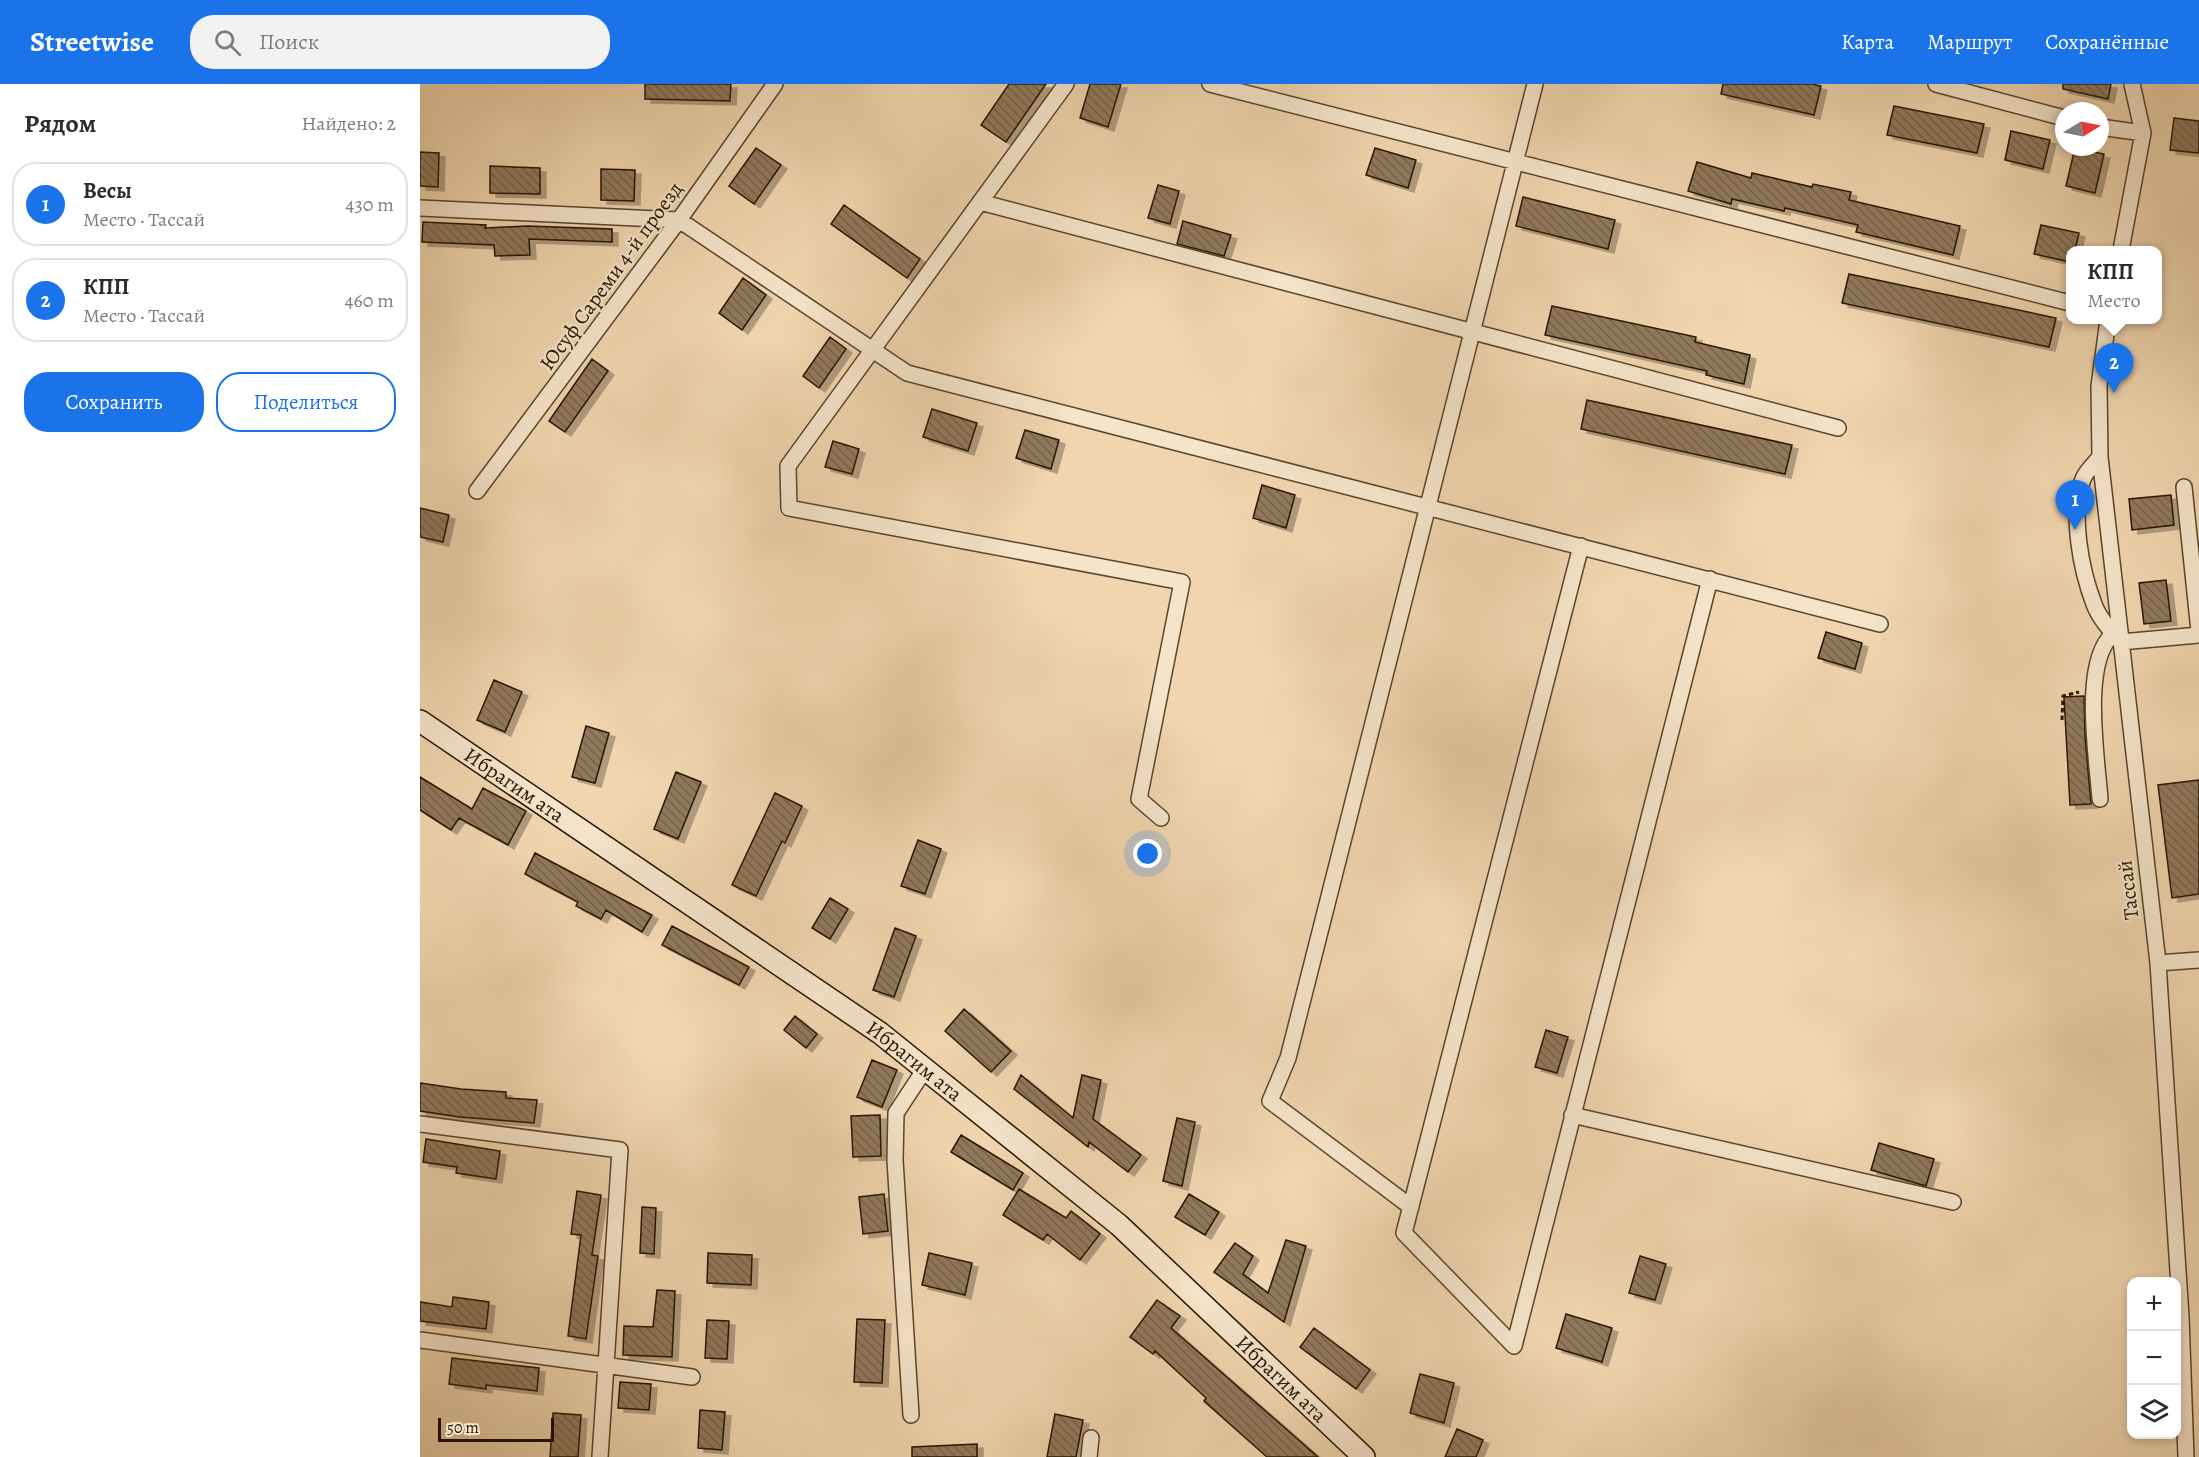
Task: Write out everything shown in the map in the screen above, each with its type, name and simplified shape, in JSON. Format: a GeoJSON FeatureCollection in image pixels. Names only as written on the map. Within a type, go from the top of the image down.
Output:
{"type":"FeatureCollection","features":[{"type":"Feature","properties":{"kind":"street","name":"Юсуф Сареми 4-й проезд"},"geometry":{"type":"LineString","coordinates":[[477,491],[679,220],[775,84]]}},
{"type":"Feature","properties":{"kind":"street"},"geometry":{"type":"LineString","coordinates":[[1066,84],[788,466],[789,508],[1182,582],[1139,799],[1161,818]]}},
{"type":"Feature","properties":{"kind":"street"},"geometry":{"type":"LineString","coordinates":[[1210,84],[2066,302]]}},
{"type":"Feature","properties":{"kind":"street"},"geometry":{"type":"LineString","coordinates":[[1411,1207],[1270,1101],[1288,1058],[1535,84]]}},
{"type":"Feature","properties":{"kind":"street"},"geometry":{"type":"LineString","coordinates":[[1936,84],[2055,116]]}},
{"type":"Feature","properties":{"kind":"street"},"geometry":{"type":"LineString","coordinates":[[2122,246],[2143,133],[2132,84]]}},
{"type":"Feature","properties":{"kind":"street"},"geometry":{"type":"LineString","coordinates":[[2109,128],[2143,133]]}},
{"type":"Feature","properties":{"kind":"street"},"geometry":{"type":"LineString","coordinates":[[980,202],[1838,428]]}},
{"type":"Feature","properties":{"kind":"street"},"geometry":{"type":"LineString","coordinates":[[420,208],[679,220],[907,373],[1880,624]]}},
{"type":"Feature","properties":{"kind":"street","name":"Тассай"},"geometry":{"type":"LineString","coordinates":[[2107,324],[2099,386],[2100,457],[2117,638],[2158,963],[2181,1317],[2186,1457]]}},
{"type":"Feature","properties":{"kind":"street"},"geometry":{"type":"LineString","coordinates":[[2100,457],[2083,477],[2076,510],[2079,550],[2094,605],[2117,638]]}},
{"type":"Feature","properties":{"kind":"street"},"geometry":{"type":"LineString","coordinates":[[2100,799],[2093,692],[2102,651],[2108,639],[2199,633],[2194,541],[2184,487]]}},
{"type":"Feature","properties":{"kind":"street"},"geometry":{"type":"LineString","coordinates":[[1581,546],[1404,1233],[1514,1346],[1710,579]]}},
{"type":"Feature","properties":{"kind":"street","name":"Ибрагим ата"},"geometry":{"type":"LineString","coordinates":[[420,721],[880,1033],[1119,1226],[1364,1457]]}},
{"type":"Feature","properties":{"kind":"street"},"geometry":{"type":"LineString","coordinates":[[2158,963],[2199,960]]}},
{"type":"Feature","properties":{"kind":"street"},"geometry":{"type":"LineString","coordinates":[[911,1415],[895,1160],[896,1113],[925,1069]]}},
{"type":"Feature","properties":{"kind":"street"},"geometry":{"type":"LineString","coordinates":[[1572,1115],[1953,1202]]}},
{"type":"Feature","properties":{"kind":"street"},"geometry":{"type":"LineString","coordinates":[[420,1124],[620,1150],[604,1365],[600,1457]]}},
{"type":"Feature","properties":{"kind":"street"},"geometry":{"type":"LineString","coordinates":[[420,1340],[692,1377]]}},
{"type":"Feature","properties":{"kind":"street"},"geometry":{"type":"LineString","coordinates":[[1089,1457],[1091,1438]]}},
{"type":"Feature","properties":{"kind":"path"},"geometry":{"type":"LineString","coordinates":[[2062,720],[2063,696],[2093,692]]}},
{"type":"Feature","properties":{"kind":"building"},"geometry":{"type":"Polygon","coordinates":[[[645,84],[731,84],[730,101],[645,99],[645,84]]]}},
{"type":"Feature","properties":{"kind":"building"},"geometry":{"type":"Polygon","coordinates":[[[1009,84],[1046,84],[1006,142],[981,125],[1009,84]]]}},
{"type":"Feature","properties":{"kind":"building"},"geometry":{"type":"Polygon","coordinates":[[[1090,84],[1121,84],[1108,127],[1080,118],[1090,84]]]}},
{"type":"Feature","properties":{"kind":"building"},"geometry":{"type":"Polygon","coordinates":[[[1723,84],[1812,84],[1821,86],[1814,115],[1721,94],[1723,84]]]}},
{"type":"Feature","properties":{"kind":"building"},"geometry":{"type":"Polygon","coordinates":[[[2063,84],[2111,84],[2108,99],[2063,89],[2063,84]]]}},
{"type":"Feature","properties":{"kind":"building"},"geometry":{"type":"Polygon","coordinates":[[[1894,106],[1984,124],[1977,153],[1887,135],[1894,106]]]}},
{"type":"Feature","properties":{"kind":"building"},"geometry":{"type":"Polygon","coordinates":[[[2174,118],[2199,121],[2199,153],[2170,150],[2174,118]]]}},
{"type":"Feature","properties":{"kind":"building"},"geometry":{"type":"Polygon","coordinates":[[[2011,131],[2050,140],[2043,169],[2005,160],[2011,131]]]}},
{"type":"Feature","properties":{"kind":"building"},"geometry":{"type":"Polygon","coordinates":[[[756,148],[781,165],[754,204],[729,186],[756,148]]]}},
{"type":"Feature","properties":{"kind":"building"},"geometry":{"type":"Polygon","coordinates":[[[1375,148],[1416,160],[1408,188],[1366,175],[1375,148]]]}},
{"type":"Feature","properties":{"kind":"building"},"geometry":{"type":"Polygon","coordinates":[[[420,152],[439,153],[438,187],[420,186],[420,152]]]}},
{"type":"Feature","properties":{"kind":"building"},"geometry":{"type":"Polygon","coordinates":[[[2073,156],[2104,156],[2095,193],[2066,186],[2073,156]]]}},
{"type":"Feature","properties":{"kind":"building"},"geometry":{"type":"Polygon","coordinates":[[[1697,162],[1751,178],[1752,173],[1812,187],[1813,184],[1851,192],[1849,200],[1960,226],[1953,255],[1856,232],[1858,225],[1785,208],[1784,211],[1732,199],[1731,204],[1688,191],[1697,162]]]}},
{"type":"Feature","properties":{"kind":"building"},"geometry":{"type":"Polygon","coordinates":[[[490,166],[540,168],[540,194],[490,193],[490,166]]]}},
{"type":"Feature","properties":{"kind":"building"},"geometry":{"type":"Polygon","coordinates":[[[601,169],[635,170],[634,201],[601,200],[601,169]]]}},
{"type":"Feature","properties":{"kind":"building"},"geometry":{"type":"Polygon","coordinates":[[[1158,185],[1179,191],[1170,224],[1148,218],[1158,185]]]}},
{"type":"Feature","properties":{"kind":"building"},"geometry":{"type":"Polygon","coordinates":[[[1523,197],[1615,220],[1608,249],[1516,226],[1523,197]]]}},
{"type":"Feature","properties":{"kind":"building"},"geometry":{"type":"Polygon","coordinates":[[[844,205],[920,259],[907,278],[831,224],[844,205]]]}},
{"type":"Feature","properties":{"kind":"building"},"geometry":{"type":"Polygon","coordinates":[[[1183,221],[1231,235],[1224,256],[1177,244],[1183,221]]]}},
{"type":"Feature","properties":{"kind":"building"},"geometry":{"type":"Polygon","coordinates":[[[423,222],[486,225],[485,228],[528,226],[612,229],[612,242],[529,239],[530,255],[495,256],[494,245],[422,242],[423,222]]]}},
{"type":"Feature","properties":{"kind":"building"},"geometry":{"type":"Polygon","coordinates":[[[2041,225],[2079,233],[2076,246],[2066,246],[2066,261],[2034,254],[2041,225]]]}},
{"type":"Feature","properties":{"kind":"building"},"geometry":{"type":"Polygon","coordinates":[[[1849,274],[2056,318],[2049,347],[1842,303],[1849,274]]]}},
{"type":"Feature","properties":{"kind":"building"},"geometry":{"type":"Polygon","coordinates":[[[743,278],[766,295],[742,330],[719,313],[743,278]]]}},
{"type":"Feature","properties":{"kind":"building"},"geometry":{"type":"Polygon","coordinates":[[[1552,306],[1696,337],[1695,342],[1750,355],[1744,384],[1706,375],[1707,371],[1545,335],[1552,306]]]}},
{"type":"Feature","properties":{"kind":"building"},"geometry":{"type":"Polygon","coordinates":[[[830,337],[846,349],[819,388],[803,376],[830,337]]]}},
{"type":"Feature","properties":{"kind":"building"},"geometry":{"type":"Polygon","coordinates":[[[592,359],[608,371],[565,432],[549,421],[592,359]]]}},
{"type":"Feature","properties":{"kind":"building"},"geometry":{"type":"Polygon","coordinates":[[[1587,400],[1792,445],[1785,474],[1581,429],[1587,400]]]}},
{"type":"Feature","properties":{"kind":"building"},"geometry":{"type":"Polygon","coordinates":[[[932,409],[977,423],[968,451],[923,437],[932,409]]]}},
{"type":"Feature","properties":{"kind":"building"},"geometry":{"type":"Polygon","coordinates":[[[1025,430],[1059,440],[1051,469],[1016,458],[1025,430]]]}},
{"type":"Feature","properties":{"kind":"building"},"geometry":{"type":"Polygon","coordinates":[[[833,441],[859,449],[852,474],[825,467],[833,441]]]}},
{"type":"Feature","properties":{"kind":"building"},"geometry":{"type":"Polygon","coordinates":[[[1262,485],[1295,495],[1286,528],[1253,518],[1262,485]]]}},
{"type":"Feature","properties":{"kind":"building"},"geometry":{"type":"Polygon","coordinates":[[[2171,495],[2174,525],[2132,530],[2129,499],[2171,495]]]}},
{"type":"Feature","properties":{"kind":"building"},"geometry":{"type":"Polygon","coordinates":[[[420,508],[449,515],[443,542],[420,537],[420,508]]]}},
{"type":"Feature","properties":{"kind":"building"},"geometry":{"type":"Polygon","coordinates":[[[2166,580],[2171,621],[2144,624],[2139,583],[2166,580]]]}},
{"type":"Feature","properties":{"kind":"building"},"geometry":{"type":"Polygon","coordinates":[[[1826,632],[1862,643],[1855,669],[1818,658],[1826,632]]]}},
{"type":"Feature","properties":{"kind":"building"},"geometry":{"type":"Polygon","coordinates":[[[494,680],[522,692],[505,732],[477,720],[494,680]]]}},
{"type":"Feature","properties":{"kind":"building"},"geometry":{"type":"Polygon","coordinates":[[[2084,696],[2091,804],[2070,805],[2064,697],[2084,696]]]}},
{"type":"Feature","properties":{"kind":"building"},"geometry":{"type":"Polygon","coordinates":[[[586,726],[609,733],[595,783],[572,777],[586,726]]]}},
{"type":"Feature","properties":{"kind":"building"},"geometry":{"type":"Polygon","coordinates":[[[676,772],[701,782],[678,839],[654,829],[676,772]]]}},
{"type":"Feature","properties":{"kind":"building"},"geometry":{"type":"Polygon","coordinates":[[[420,777],[472,809],[483,788],[526,811],[508,845],[459,818],[451,830],[420,810],[420,777]]]}},
{"type":"Feature","properties":{"kind":"building"},"geometry":{"type":"Polygon","coordinates":[[[2199,780],[2199,894],[2172,898],[2158,785],[2199,780]]]}},
{"type":"Feature","properties":{"kind":"building"},"geometry":{"type":"Polygon","coordinates":[[[775,793],[802,806],[785,843],[782,841],[756,896],[732,885],[775,793]]]}},
{"type":"Feature","properties":{"kind":"building"},"geometry":{"type":"Polygon","coordinates":[[[918,840],[941,849],[925,894],[901,886],[918,840]]]}},
{"type":"Feature","properties":{"kind":"building"},"geometry":{"type":"Polygon","coordinates":[[[535,853],[652,915],[642,932],[606,910],[601,919],[576,906],[578,902],[525,874],[535,853]]]}},
{"type":"Feature","properties":{"kind":"building"},"geometry":{"type":"Polygon","coordinates":[[[830,898],[848,909],[830,939],[812,928],[830,898]]]}},
{"type":"Feature","properties":{"kind":"building"},"geometry":{"type":"Polygon","coordinates":[[[672,926],[749,967],[739,985],[662,945],[672,926]]]}},
{"type":"Feature","properties":{"kind":"building"},"geometry":{"type":"Polygon","coordinates":[[[895,928],[916,936],[894,997],[873,990],[895,928]]]}},
{"type":"Feature","properties":{"kind":"building"},"geometry":{"type":"Polygon","coordinates":[[[964,1009],[1011,1051],[991,1072],[945,1031],[964,1009]]]}},
{"type":"Feature","properties":{"kind":"building"},"geometry":{"type":"Polygon","coordinates":[[[795,1016],[817,1034],[806,1048],[784,1030],[795,1016]]]}},
{"type":"Feature","properties":{"kind":"building"},"geometry":{"type":"Polygon","coordinates":[[[1546,1030],[1568,1037],[1557,1073],[1535,1067],[1546,1030]]]}},
{"type":"Feature","properties":{"kind":"building"},"geometry":{"type":"Polygon","coordinates":[[[872,1060],[897,1070],[882,1107],[857,1097],[872,1060]]]}},
{"type":"Feature","properties":{"kind":"building"},"geometry":{"type":"Polygon","coordinates":[[[1021,1075],[1073,1118],[1082,1075],[1101,1080],[1093,1119],[1141,1155],[1128,1172],[1089,1142],[1088,1147],[1014,1089],[1021,1075]]]}},
{"type":"Feature","properties":{"kind":"building"},"geometry":{"type":"Polygon","coordinates":[[[420,1083],[506,1092],[506,1098],[537,1100],[534,1123],[420,1111],[420,1083]]]}},
{"type":"Feature","properties":{"kind":"building"},"geometry":{"type":"Polygon","coordinates":[[[880,1115],[881,1156],[853,1157],[851,1116],[880,1115]]]}},
{"type":"Feature","properties":{"kind":"building"},"geometry":{"type":"Polygon","coordinates":[[[1177,1118],[1195,1122],[1182,1186],[1163,1181],[1177,1118]]]}},
{"type":"Feature","properties":{"kind":"building"},"geometry":{"type":"Polygon","coordinates":[[[961,1135],[1023,1173],[1013,1190],[951,1152],[961,1135]]]}},
{"type":"Feature","properties":{"kind":"building"},"geometry":{"type":"Polygon","coordinates":[[[426,1139],[500,1151],[496,1179],[456,1173],[457,1167],[423,1162],[426,1139]]]}},
{"type":"Feature","properties":{"kind":"building"},"geometry":{"type":"Polygon","coordinates":[[[1879,1143],[1934,1159],[1926,1186],[1871,1170],[1879,1143]]]}},
{"type":"Feature","properties":{"kind":"building"},"geometry":{"type":"Polygon","coordinates":[[[1019,1189],[1066,1218],[1071,1211],[1100,1234],[1080,1260],[1047,1234],[1043,1240],[1003,1215],[1019,1189]]]}},
{"type":"Feature","properties":{"kind":"building"},"geometry":{"type":"Polygon","coordinates":[[[577,1191],[601,1195],[592,1255],[598,1256],[586,1339],[568,1336],[581,1235],[571,1234],[577,1191]]]}},
{"type":"Feature","properties":{"kind":"building"},"geometry":{"type":"Polygon","coordinates":[[[884,1194],[888,1231],[863,1234],[859,1197],[884,1194]]]}},
{"type":"Feature","properties":{"kind":"building"},"geometry":{"type":"Polygon","coordinates":[[[1189,1194],[1219,1212],[1205,1235],[1175,1217],[1189,1194]]]}},
{"type":"Feature","properties":{"kind":"building"},"geometry":{"type":"Polygon","coordinates":[[[642,1207],[656,1208],[654,1254],[640,1253],[642,1207]]]}},
{"type":"Feature","properties":{"kind":"building"},"geometry":{"type":"Polygon","coordinates":[[[1286,1240],[1306,1246],[1284,1322],[1214,1272],[1235,1243],[1253,1256],[1243,1274],[1268,1293],[1286,1240]]]}},
{"type":"Feature","properties":{"kind":"building"},"geometry":{"type":"Polygon","coordinates":[[[708,1253],[752,1255],[751,1285],[707,1283],[708,1253]]]}},
{"type":"Feature","properties":{"kind":"building"},"geometry":{"type":"Polygon","coordinates":[[[929,1253],[972,1263],[965,1295],[922,1285],[929,1253]]]}},
{"type":"Feature","properties":{"kind":"building"},"geometry":{"type":"Polygon","coordinates":[[[1640,1256],[1666,1264],[1655,1300],[1629,1293],[1640,1256]]]}},
{"type":"Feature","properties":{"kind":"building"},"geometry":{"type":"Polygon","coordinates":[[[657,1290],[675,1291],[672,1357],[623,1355],[624,1326],[653,1327],[657,1290]]]}},
{"type":"Feature","properties":{"kind":"building"},"geometry":{"type":"Polygon","coordinates":[[[453,1297],[489,1302],[486,1329],[420,1321],[420,1302],[452,1307],[453,1297]]]}},
{"type":"Feature","properties":{"kind":"building"},"geometry":{"type":"Polygon","coordinates":[[[1157,1300],[1180,1316],[1171,1328],[1318,1457],[1267,1457],[1204,1401],[1206,1398],[1155,1351],[1153,1354],[1130,1337],[1157,1300]]]}},
{"type":"Feature","properties":{"kind":"building"},"geometry":{"type":"Polygon","coordinates":[[[1566,1314],[1612,1328],[1602,1362],[1556,1348],[1566,1314]]]}},
{"type":"Feature","properties":{"kind":"building"},"geometry":{"type":"Polygon","coordinates":[[[857,1319],[885,1320],[882,1383],[854,1382],[857,1319]]]}},
{"type":"Feature","properties":{"kind":"building"},"geometry":{"type":"Polygon","coordinates":[[[707,1320],[729,1321],[727,1359],[705,1358],[707,1320]]]}},
{"type":"Feature","properties":{"kind":"building"},"geometry":{"type":"Polygon","coordinates":[[[1314,1328],[1370,1370],[1356,1389],[1300,1347],[1314,1328]]]}},
{"type":"Feature","properties":{"kind":"building"},"geometry":{"type":"Polygon","coordinates":[[[452,1358],[539,1368],[537,1391],[486,1385],[486,1389],[449,1384],[452,1358]]]}},
{"type":"Feature","properties":{"kind":"building"},"geometry":{"type":"Polygon","coordinates":[[[1420,1374],[1454,1383],[1444,1423],[1410,1413],[1420,1374]]]}},
{"type":"Feature","properties":{"kind":"building"},"geometry":{"type":"Polygon","coordinates":[[[620,1382],[651,1384],[649,1410],[618,1408],[620,1382]]]}},
{"type":"Feature","properties":{"kind":"building"},"geometry":{"type":"Polygon","coordinates":[[[700,1410],[725,1412],[722,1450],[698,1448],[700,1410]]]}},
{"type":"Feature","properties":{"kind":"building"},"geometry":{"type":"Polygon","coordinates":[[[553,1413],[581,1415],[578,1457],[550,1457],[553,1413]]]}},
{"type":"Feature","properties":{"kind":"building"},"geometry":{"type":"Polygon","coordinates":[[[1055,1414],[1083,1420],[1076,1457],[1047,1457],[1055,1414]]]}},
{"type":"Feature","properties":{"kind":"building"},"geometry":{"type":"Polygon","coordinates":[[[1457,1429],[1483,1440],[1476,1457],[1445,1457],[1457,1429]]]}},
{"type":"Feature","properties":{"kind":"building"},"geometry":{"type":"Polygon","coordinates":[[[977,1444],[977,1457],[912,1457],[912,1447],[977,1444]]]}},
{"type":"Feature","properties":{"kind":"place","name":"КПП"},"geometry":{"type":"Point","coordinates":[2114,393]}},
{"type":"Feature","properties":{"kind":"place","name":"Весы"},"geometry":{"type":"Point","coordinates":[2075,530]}}]}
